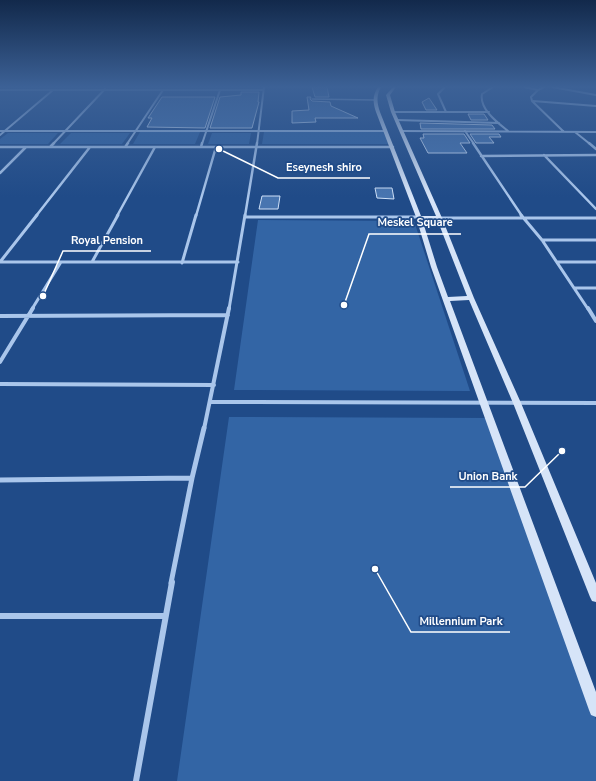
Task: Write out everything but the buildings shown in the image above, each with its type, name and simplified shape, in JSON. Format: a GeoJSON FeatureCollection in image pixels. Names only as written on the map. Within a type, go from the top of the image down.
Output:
{"type":"FeatureCollection","features":[{"type":"Feature","properties":{"kind":"street"},"geometry":{"type":"LineString","coordinates":[[0,135],[14,123]]}},
{"type":"Feature","properties":{"kind":"street"},"geometry":{"type":"LineString","coordinates":[[50,147],[73,123]]}},
{"type":"Feature","properties":{"kind":"street"},"geometry":{"type":"LineString","coordinates":[[125,147],[142,123]]}},
{"type":"Feature","properties":{"kind":"street"},"geometry":{"type":"LineString","coordinates":[[201,147],[209,123]]}},
{"type":"Feature","properties":{"kind":"street"},"geometry":{"type":"LineString","coordinates":[[136,781],[165,616],[192,478],[214,385],[238,262],[260,123]]}},
{"type":"Feature","properties":{"kind":"street"},"geometry":{"type":"LineString","coordinates":[[383,123],[401,166],[446,299],[596,710]]}},
{"type":"Feature","properties":{"kind":"street"},"geometry":{"type":"LineString","coordinates":[[399,123],[408,147],[413,166],[439,218],[471,298],[518,402],[596,596]]}},
{"type":"Feature","properties":{"kind":"street"},"geometry":{"type":"LineString","coordinates":[[499,123],[509,132]]}},
{"type":"Feature","properties":{"kind":"street"},"geometry":{"type":"LineString","coordinates":[[555,123],[564,132]]}},
{"type":"Feature","properties":{"kind":"street"},"geometry":{"type":"LineString","coordinates":[[0,131],[596,132]]}},
{"type":"Feature","properties":{"kind":"street"},"geometry":{"type":"LineString","coordinates":[[465,131],[523,218],[542,240],[596,321]]}},
{"type":"Feature","properties":{"kind":"street"},"geometry":{"type":"LineString","coordinates":[[575,132],[596,150]]}},
{"type":"Feature","properties":{"kind":"street"},"geometry":{"type":"LineString","coordinates":[[0,147],[408,147]]}},
{"type":"Feature","properties":{"kind":"street"},"geometry":{"type":"LineString","coordinates":[[0,173],[26,147]]}},
{"type":"Feature","properties":{"kind":"street"},"geometry":{"type":"LineString","coordinates":[[0,262],[90,147]]}},
{"type":"Feature","properties":{"kind":"street"},"geometry":{"type":"LineString","coordinates":[[92,262],[155,147]]}},
{"type":"Feature","properties":{"kind":"street"},"geometry":{"type":"LineString","coordinates":[[182,263],[216,147]]}},
{"type":"Feature","properties":{"kind":"street"},"geometry":{"type":"LineString","coordinates":[[544,155],[596,208]]}},
{"type":"Feature","properties":{"kind":"street"},"geometry":{"type":"LineString","coordinates":[[481,156],[596,155]]}},
{"type":"Feature","properties":{"kind":"street"},"geometry":{"type":"LineString","coordinates":[[245,217],[596,218]]}},
{"type":"Feature","properties":{"kind":"street"},"geometry":{"type":"LineString","coordinates":[[542,240],[596,240]]}},
{"type":"Feature","properties":{"kind":"street"},"geometry":{"type":"LineString","coordinates":[[0,262],[238,262]]}},
{"type":"Feature","properties":{"kind":"street"},"geometry":{"type":"LineString","coordinates":[[0,362],[61,262]]}},
{"type":"Feature","properties":{"kind":"street"},"geometry":{"type":"LineString","coordinates":[[557,262],[596,262]]}},
{"type":"Feature","properties":{"kind":"street"},"geometry":{"type":"LineString","coordinates":[[574,288],[596,288]]}},
{"type":"Feature","properties":{"kind":"street"},"geometry":{"type":"LineString","coordinates":[[446,299],[471,298]]}},
{"type":"Feature","properties":{"kind":"street"},"geometry":{"type":"LineString","coordinates":[[0,316],[228,315]]}},
{"type":"Feature","properties":{"kind":"street"},"geometry":{"type":"LineString","coordinates":[[0,384],[214,385]]}},
{"type":"Feature","properties":{"kind":"street"},"geometry":{"type":"LineString","coordinates":[[210,402],[596,403]]}},
{"type":"Feature","properties":{"kind":"street"},"geometry":{"type":"LineString","coordinates":[[0,480],[192,478]]}},
{"type":"Feature","properties":{"kind":"street"},"geometry":{"type":"LineString","coordinates":[[0,616],[165,616]]}},
{"type":"Feature","properties":{"kind":"shaded area"},"geometry":{"type":"Polygon","coordinates":[[[140,132],[200,132],[195,144],[133,144],[140,132]]]}},
{"type":"Feature","properties":{"kind":"shaded area"},"geometry":{"type":"Polygon","coordinates":[[[264,132],[386,132],[390,144],[262,144],[264,132]]]}},
{"type":"Feature","properties":{"kind":"shaded area"},"geometry":{"type":"Polygon","coordinates":[[[8,133],[58,133],[48,144],[0,144],[0,139],[8,133]]]}},
{"type":"Feature","properties":{"kind":"shaded area"},"geometry":{"type":"Polygon","coordinates":[[[71,133],[130,133],[122,144],[60,144],[71,133]]]}},
{"type":"Feature","properties":{"kind":"shaded area"},"geometry":{"type":"Polygon","coordinates":[[[212,133],[251,133],[249,144],[208,144],[212,133]]]}},
{"type":"Feature","properties":{"kind":"shaded area"},"geometry":{"type":"Polygon","coordinates":[[[258,220],[414,221],[470,391],[234,390],[258,220]]]}},
{"type":"Feature","properties":{"kind":"shaded area"},"geometry":{"type":"Polygon","coordinates":[[[229,417],[489,418],[596,720],[596,781],[177,781],[229,417]]]}},
{"type":"Feature","properties":{"kind":"place","name":"Eseynesh shiro"},"geometry":{"type":"Point","coordinates":[219,149]}},
{"type":"Feature","properties":{"kind":"place","name":"Royal Pension"},"geometry":{"type":"Point","coordinates":[43,296]}},
{"type":"Feature","properties":{"kind":"place","name":"Meskel Square"},"geometry":{"type":"Point","coordinates":[344,305]}},
{"type":"Feature","properties":{"kind":"place","name":"Union Bank"},"geometry":{"type":"Point","coordinates":[562,451]}},
{"type":"Feature","properties":{"kind":"place","name":"Millennium Park"},"geometry":{"type":"Point","coordinates":[375,569]}}]}
